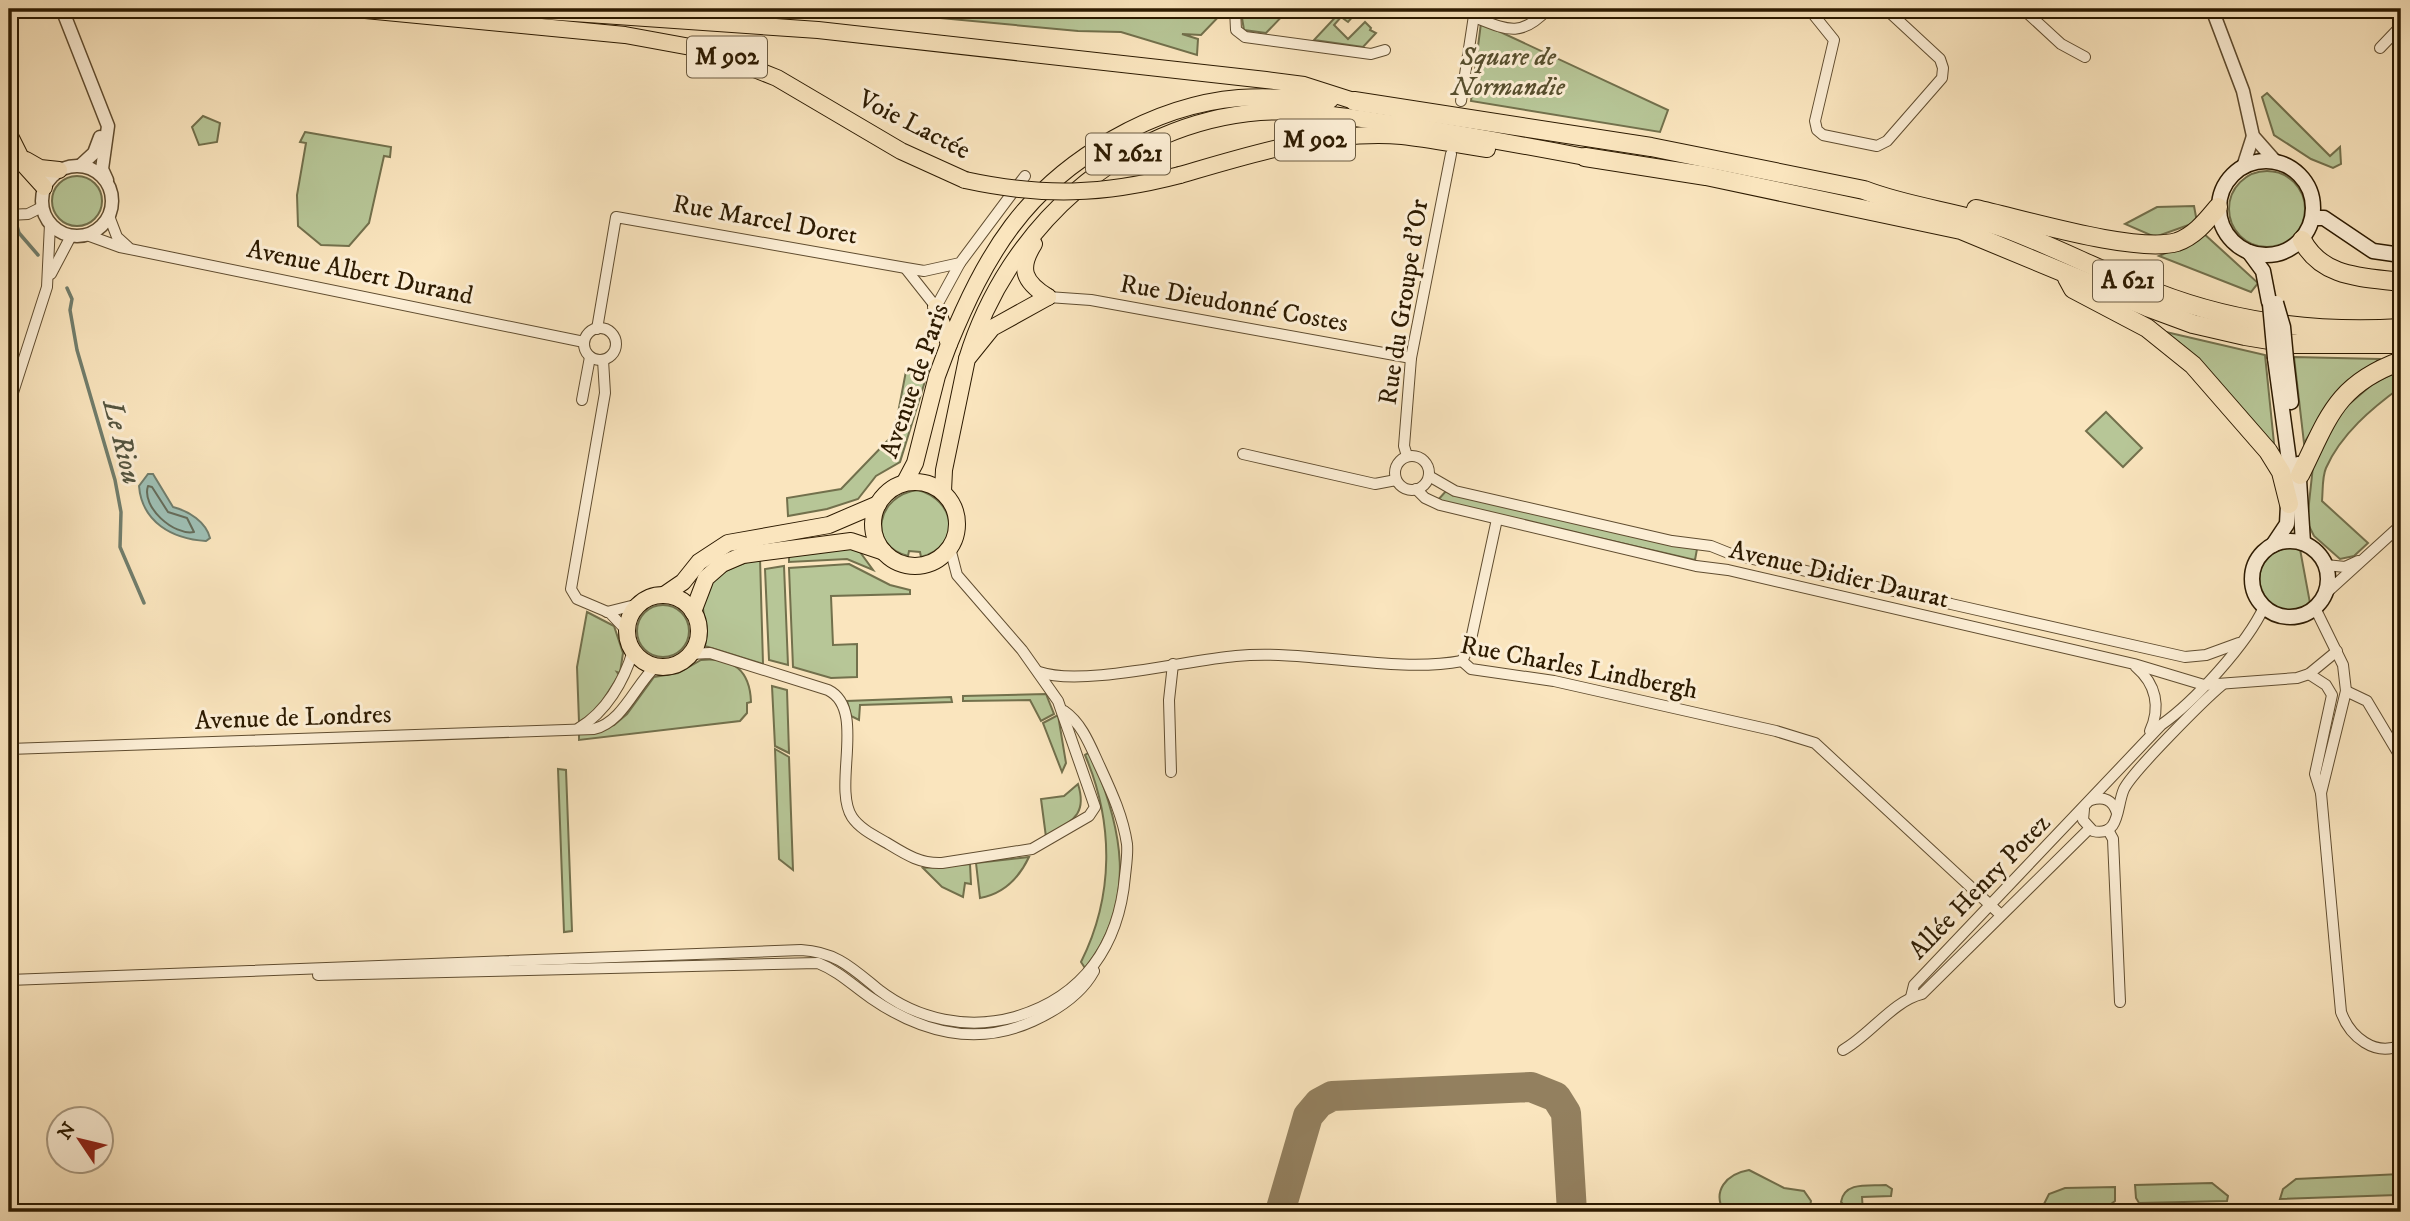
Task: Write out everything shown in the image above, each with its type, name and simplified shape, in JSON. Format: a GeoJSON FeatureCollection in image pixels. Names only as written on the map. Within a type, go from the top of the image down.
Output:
{"type":"FeatureCollection","features":[{"type":"Feature","properties":{"kind":"highway","name":"A 621"},"geometry":{"type":"LineString","coordinates":[[1353,101],[1651,147],[1864,190],[1884,198],[1949,212],[2006,229],[2155,293],[2245,319],[2320,329],[2401,328]]}},
{"type":"Feature","properties":{"kind":"highway","name":"A 621"},"geometry":{"type":"LineString","coordinates":[[1585,157],[1706,176],[1961,230],[2181,320],[2245,337],[2320,345],[2401,344]]}},
{"type":"Feature","properties":{"kind":"highway"},"geometry":{"type":"LineString","coordinates":[[1864,190],[1878,186],[2146,245],[2180,241],[2201,227],[2218,207]]}},
{"type":"Feature","properties":{"kind":"highway"},"geometry":{"type":"LineString","coordinates":[[2302,240],[2312,258],[2325,267],[2401,282]]}},
{"type":"Feature","properties":{"kind":"highway"},"geometry":{"type":"LineString","coordinates":[[2063,272],[2073,289],[2147,328],[2193,365],[2268,451],[2281,472],[2289,504]]}},
{"type":"Feature","properties":{"kind":"highway"},"geometry":{"type":"LineString","coordinates":[[2300,475],[2315,438],[2340,400],[2382,368],[2401,361]]}},
{"type":"Feature","properties":{"kind":"main road","name":"Voie Lactée"},"geometry":{"type":"LineString","coordinates":[[355,9],[625,35],[707,50],[777,78],[901,151],[965,180],[1022,192],[1058,194],[1129,189],[1292,144],[1364,136],[1401,136],[1563,161],[1585,157]]}},
{"type":"Feature","properties":{"kind":"main road","name":"M 902"},"geometry":{"type":"LineString","coordinates":[[516,9],[846,33],[1304,85],[1353,101]]}},
{"type":"Feature","properties":{"kind":"main road","name":"Avenue de Paris"},"geometry":{"type":"LineString","coordinates":[[905,482],[915,463],[937,376],[974,286],[1012,225],[1067,171],[1101,147],[1162,117],[1196,106],[1237,98],[1353,101]]}},
{"type":"Feature","properties":{"kind":"main road","name":"Avenue de Paris"},"geometry":{"type":"LineString","coordinates":[[943,491],[944,470],[967,359],[983,312],[1005,270],[1034,231],[1064,201],[1093,177],[1136,150],[1176,132],[1219,118],[1291,111],[1391,124],[1585,157]]}},
{"type":"Feature","properties":{"kind":"main road"},"geometry":{"type":"LineString","coordinates":[[9,134],[25,166],[44,187]]}},
{"type":"Feature","properties":{"kind":"main road"},"geometry":{"type":"LineString","coordinates":[[22,157],[36,166],[59,170]]}},
{"type":"Feature","properties":{"kind":"main road"},"geometry":{"type":"LineString","coordinates":[[2249,252],[2269,256],[2283,253],[2302,240],[2313,218],[2310,190],[2302,177],[2290,167],[2276,162],[2253,163],[2243,167],[2223,188],[2218,207],[2228,238],[2249,252],[2263,271],[2283,327],[2281,359],[2289,504],[2287,524],[2273,545],[2257,561],[2252,578],[2257,598],[2264,607],[2284,617],[2305,614],[2315,608],[2324,595],[2328,576],[2326,565],[2317,552],[2303,543],[2291,541],[2273,545]]}},
{"type":"Feature","properties":{"kind":"main road"},"geometry":{"type":"LineString","coordinates":[[1048,297],[1030,285],[1023,271],[1030,251],[1064,201]]}},
{"type":"Feature","properties":{"kind":"main road"},"geometry":{"type":"LineString","coordinates":[[2313,218],[2323,218],[2373,251],[2401,255]]}},
{"type":"Feature","properties":{"kind":"main road"},"geometry":{"type":"LineString","coordinates":[[2273,302],[2274,274],[2283,253]]}},
{"type":"Feature","properties":{"kind":"main road"},"geometry":{"type":"LineString","coordinates":[[967,359],[992,328],[1016,312],[1048,297]]}},
{"type":"Feature","properties":{"kind":"main road"},"geometry":{"type":"LineString","coordinates":[[936,307],[949,344]]}},
{"type":"Feature","properties":{"kind":"main road"},"geometry":{"type":"LineString","coordinates":[[2281,359],[2300,475],[2303,543]]}},
{"type":"Feature","properties":{"kind":"main road"},"geometry":{"type":"LineString","coordinates":[[905,482],[929,484],[943,491],[953,504],[957,520],[956,536],[941,558],[922,566],[901,564],[884,552],[851,541],[743,555],[722,564],[706,578],[693,612],[698,637],[690,654],[675,664],[656,666],[647,663],[633,651],[627,631],[630,617],[639,604],[664,595],[683,582],[705,556],[728,543],[829,525],[878,504],[889,491],[905,482]]}},
{"type":"Feature","properties":{"kind":"main road"},"geometry":{"type":"LineString","coordinates":[[878,504],[874,534],[884,552]]}},
{"type":"Feature","properties":{"kind":"main road"},"geometry":{"type":"LineString","coordinates":[[664,595],[681,600],[693,612]]}},
{"type":"Feature","properties":{"kind":"street"},"geometry":{"type":"LineString","coordinates":[[50,225],[71,236],[87,235],[99,229],[109,216],[113,198],[102,169],[108,126],[62,9]]}},
{"type":"Feature","properties":{"kind":"street"},"geometry":{"type":"LineString","coordinates":[[1235,9],[1233,15],[1236,30],[1245,37],[1371,54],[1385,50]]}},
{"type":"Feature","properties":{"kind":"street"},"geometry":{"type":"LineString","coordinates":[[1461,101],[1474,13],[1509,30],[1522,29],[1536,21],[1548,9]]}},
{"type":"Feature","properties":{"kind":"street"},"geometry":{"type":"LineString","coordinates":[[1809,9],[1834,40],[1815,121],[1817,130],[1823,135],[1877,146],[1887,141],[1942,78],[1943,68],[1940,59],[1886,9]]}},
{"type":"Feature","properties":{"kind":"street"},"geometry":{"type":"LineString","coordinates":[[2023,9],[2061,44],[2085,57]]}},
{"type":"Feature","properties":{"kind":"street"},"geometry":{"type":"LineString","coordinates":[[2212,9],[2243,91],[2253,136],[2276,162]]}},
{"type":"Feature","properties":{"kind":"street"},"geometry":{"type":"LineString","coordinates":[[2380,48],[2401,26]]}},
{"type":"Feature","properties":{"kind":"street"},"geometry":{"type":"LineString","coordinates":[[81,165],[98,147],[102,113]]}},
{"type":"Feature","properties":{"kind":"street"},"geometry":{"type":"LineString","coordinates":[[2243,167],[2253,136]]}},
{"type":"Feature","properties":{"kind":"street","name":"Rue du Groupe d'Or"},"geometry":{"type":"LineString","coordinates":[[1406,456],[1404,446],[1411,358],[1451,154]]}},
{"type":"Feature","properties":{"kind":"street"},"geometry":{"type":"LineString","coordinates":[[49,278],[50,225],[42,207],[44,187],[59,170],[81,165],[93,169],[107,180]]}},
{"type":"Feature","properties":{"kind":"street"},"geometry":{"type":"LineString","coordinates":[[905,268],[936,307],[960,263],[1025,176]]}},
{"type":"Feature","properties":{"kind":"street"},"geometry":{"type":"LineString","coordinates":[[9,215],[25,214],[42,207]]}},
{"type":"Feature","properties":{"kind":"street"},"geometry":{"type":"LineString","coordinates":[[109,216],[117,237],[128,248]]}},
{"type":"Feature","properties":{"kind":"street","name":"Rue Marcel Doret"},"geometry":{"type":"LineString","coordinates":[[597,328],[616,217],[924,271],[960,263]]}},
{"type":"Feature","properties":{"kind":"street","name":"Avenue Albert Durand"},"geometry":{"type":"LineString","coordinates":[[87,235],[128,248],[584,342]]}},
{"type":"Feature","properties":{"kind":"street"},"geometry":{"type":"LineString","coordinates":[[9,405],[49,278],[71,236]]}},
{"type":"Feature","properties":{"kind":"street","name":"Rue Dieudonné Costes"},"geometry":{"type":"LineString","coordinates":[[1048,297],[1091,300],[1411,358]]}},
{"type":"Feature","properties":{"kind":"street"},"geometry":{"type":"LineString","coordinates":[[582,400],[590,357],[584,342],[588,333],[597,328],[609,331],[615,341],[613,353],[603,360],[590,357]]}},
{"type":"Feature","properties":{"kind":"street"},"geometry":{"type":"LineString","coordinates":[[603,360],[604,402],[571,580],[577,599],[607,612],[627,631]]}},
{"type":"Feature","properties":{"kind":"street"},"geometry":{"type":"LineString","coordinates":[[1243,454],[1375,484],[1396,480]]}},
{"type":"Feature","properties":{"kind":"street"},"geometry":{"type":"LineString","coordinates":[[1406,456],[1417,456],[1425,462],[1429,476],[1424,485],[1416,489],[1406,489],[1396,480],[1396,466],[1406,456]]}},
{"type":"Feature","properties":{"kind":"street","name":"Avenue Didier Daurat"},"geometry":{"type":"LineString","coordinates":[[1429,476],[1443,487],[1455,491],[1672,541],[1711,546],[1731,554],[1920,594],[1951,604],[2185,657],[2206,655],[2239,643]]}},
{"type":"Feature","properties":{"kind":"street","name":"Avenue Didier Daurat"},"geometry":{"type":"LineString","coordinates":[[1416,489],[1424,498],[1440,505],[2134,664],[2204,685],[2278,681],[2309,674]]}},
{"type":"Feature","properties":{"kind":"street"},"geometry":{"type":"LineString","coordinates":[[1462,661],[1470,644],[1497,519]]}},
{"type":"Feature","properties":{"kind":"street"},"geometry":{"type":"LineString","coordinates":[[2324,595],[2401,525]]}},
{"type":"Feature","properties":{"kind":"street"},"geometry":{"type":"LineString","coordinates":[[690,654],[710,653],[835,694],[842,702],[846,716],[848,808],[867,831],[908,856],[928,863],[1032,849],[1092,812],[1095,807],[1064,711],[1039,672],[957,575],[950,548]]}},
{"type":"Feature","properties":{"kind":"street"},"geometry":{"type":"LineString","coordinates":[[2326,565],[2344,567],[2365,558]]}},
{"type":"Feature","properties":{"kind":"street"},"geometry":{"type":"LineString","coordinates":[[607,612],[639,604]]}},
{"type":"Feature","properties":{"kind":"street"},"geometry":{"type":"LineString","coordinates":[[2222,685],[2128,783],[2117,820],[2108,830],[2098,832],[2089,829],[2083,820],[2084,809],[2091,800],[2146,741],[2204,685],[2253,628],[2264,607]]}},
{"type":"Feature","properties":{"kind":"street"},"geometry":{"type":"LineString","coordinates":[[2315,608],[2343,665],[2346,691],[2321,793]]}},
{"type":"Feature","properties":{"kind":"street"},"geometry":{"type":"LineString","coordinates":[[578,729],[600,713],[625,674],[633,651]]}},
{"type":"Feature","properties":{"kind":"street"},"geometry":{"type":"LineString","coordinates":[[2337,651],[2309,674],[2326,685],[2332,695],[2315,775],[2321,793],[2341,1012],[2345,1024],[2363,1042],[2387,1050],[2401,1045]]}},
{"type":"Feature","properties":{"kind":"street","name":"Rue Charles Lindbergh"},"geometry":{"type":"LineString","coordinates":[[1039,672],[1087,676],[1274,654],[1424,664],[1462,661],[1471,669],[1554,681],[1776,731],[1815,743],[2001,915]]}},
{"type":"Feature","properties":{"kind":"street"},"geometry":{"type":"LineString","coordinates":[[1171,772],[1169,700],[1173,664]]}},
{"type":"Feature","properties":{"kind":"street"},"geometry":{"type":"LineString","coordinates":[[2134,664],[2148,680],[2157,701],[2155,720],[2146,741]]}},
{"type":"Feature","properties":{"kind":"street","name":"Avenue de Londres"},"geometry":{"type":"LineString","coordinates":[[9,749],[599,728],[610,722],[641,680],[656,666]]}},
{"type":"Feature","properties":{"kind":"street"},"geometry":{"type":"LineString","coordinates":[[2346,691],[2367,701],[2401,758]]}},
{"type":"Feature","properties":{"kind":"street"},"geometry":{"type":"LineString","coordinates":[[9,980],[818,951],[846,962],[878,989],[907,1007],[943,1020],[968,1023],[1014,1017],[1052,1004],[1081,979],[1104,951],[1122,910],[1127,846],[1116,799],[1077,722],[1064,711]]}},
{"type":"Feature","properties":{"kind":"street"},"geometry":{"type":"LineString","coordinates":[[2091,800],[2105,798],[2111,802],[2117,813]]}},
{"type":"Feature","properties":{"kind":"street","name":"Allée Henry Potez"},"geometry":{"type":"LineString","coordinates":[[1911,997],[1914,985],[2084,809]]}},
{"type":"Feature","properties":{"kind":"street","name":"Allée Henry Potez"},"geometry":{"type":"LineString","coordinates":[[1843,1050],[1861,1040],[1911,997],[1922,994],[2089,829]]}},
{"type":"Feature","properties":{"kind":"street"},"geometry":{"type":"LineString","coordinates":[[2108,830],[2113,839],[2120,1002]]}},
{"type":"Feature","properties":{"kind":"green space"},"geometry":{"type":"Polygon","coordinates":[[[844,9],[1226,9],[1201,35],[1182,34],[1198,39],[1197,55],[1121,32],[1078,31],[844,9]]]}},
{"type":"Feature","properties":{"kind":"green space"},"geometry":{"type":"Polygon","coordinates":[[[1244,9],[1289,9],[1266,33],[1244,30],[1241,12],[1244,9]]]}},
{"type":"Feature","properties":{"kind":"green space"},"geometry":{"type":"Polygon","coordinates":[[[1343,9],[1350,9],[1355,14],[1348,22],[1341,17],[1334,25],[1348,39],[1365,22],[1370,30],[1376,33],[1363,47],[1314,40],[1343,9]]]}},
{"type":"Feature","properties":{"kind":"green space","name":"Square de Normandie"},"geometry":{"type":"Polygon","coordinates":[[[1481,23],[1668,110],[1660,132],[1471,101],[1481,23]]]}},
{"type":"Feature","properties":{"kind":"green space"},"geometry":{"type":"Polygon","coordinates":[[[2267,93],[2330,156],[2340,147],[2341,164],[2333,168],[2311,159],[2274,135],[2262,97],[2267,93]]]}},
{"type":"Feature","properties":{"kind":"green space"},"geometry":{"type":"Polygon","coordinates":[[[203,116],[220,123],[217,142],[199,145],[192,127],[203,116]]]}},
{"type":"Feature","properties":{"kind":"green space"},"geometry":{"type":"Polygon","coordinates":[[[305,132],[391,147],[390,157],[384,156],[369,223],[349,246],[321,245],[298,226],[297,195],[306,143],[300,142],[305,132]]]}},
{"type":"Feature","properties":{"kind":"green space"},"geometry":{"type":"Polygon","coordinates":[[[2267,171],[2281,174],[2294,182],[2302,195],[2305,209],[2302,223],[2294,236],[2281,244],[2267,247],[2253,244],[2240,236],[2232,223],[2229,209],[2232,195],[2240,182],[2253,174],[2267,171]]]}},
{"type":"Feature","properties":{"kind":"green space"},"geometry":{"type":"Polygon","coordinates":[[[77,176],[95,183],[102,201],[95,219],[77,226],[59,219],[52,201],[59,183],[77,176]]]}},
{"type":"Feature","properties":{"kind":"green space"},"geometry":{"type":"Polygon","coordinates":[[[2194,206],[2197,222],[2155,237],[2125,224],[2157,207],[2194,206]]]}},
{"type":"Feature","properties":{"kind":"green space"},"geometry":{"type":"Polygon","coordinates":[[[2202,232],[2258,283],[2251,292],[2159,256],[2187,244],[2202,232]]]}},
{"type":"Feature","properties":{"kind":"green space"},"geometry":{"type":"Polygon","coordinates":[[[2166,332],[2265,355],[2275,453],[2166,332]]]}},
{"type":"Feature","properties":{"kind":"green space"},"geometry":{"type":"Polygon","coordinates":[[[2294,357],[2379,359],[2321,417],[2304,443],[2294,357]]]}},
{"type":"Feature","properties":{"kind":"green space"},"geometry":{"type":"Polygon","coordinates":[[[924,364],[930,365],[900,462],[876,476],[858,499],[827,509],[788,516],[787,498],[841,489],[894,434],[906,371],[920,372],[924,364]]]}},
{"type":"Feature","properties":{"kind":"green space"},"geometry":{"type":"Polygon","coordinates":[[[2401,370],[2401,387],[2368,413],[2349,433],[2332,456],[2325,472],[2322,501],[2368,543],[2354,556],[2340,559],[2314,536],[2307,522],[2313,466],[2341,411],[2375,382],[2401,370]]]}},
{"type":"Feature","properties":{"kind":"green space"},"geometry":{"type":"Polygon","coordinates":[[[2106,412],[2142,448],[2123,467],[2086,431],[2106,412]]]}},
{"type":"Feature","properties":{"kind":"green space"},"geometry":{"type":"Polygon","coordinates":[[[918,490],[931,495],[940,503],[949,523],[948,534],[943,543],[921,557],[920,552],[909,551],[908,556],[895,550],[886,542],[882,532],[882,521],[893,501],[918,490]]]}},
{"type":"Feature","properties":{"kind":"green space"},"geometry":{"type":"Polygon","coordinates":[[[1446,491],[1697,549],[1695,560],[1437,501],[1446,491]]]}},
{"type":"Feature","properties":{"kind":"green space"},"geometry":{"type":"Polygon","coordinates":[[[849,547],[860,552],[873,570],[847,559],[789,562],[789,554],[849,547]]]}},
{"type":"Feature","properties":{"kind":"green space"},"geometry":{"type":"Polygon","coordinates":[[[2292,547],[2300,549],[2310,603],[2294,610],[2279,608],[2269,601],[2262,590],[2260,576],[2263,563],[2274,553],[2292,547]]]}},
{"type":"Feature","properties":{"kind":"green space"},"geometry":{"type":"Polygon","coordinates":[[[760,558],[763,664],[705,646],[703,608],[703,597],[713,580],[731,568],[760,558]]]}},
{"type":"Feature","properties":{"kind":"green space"},"geometry":{"type":"Polygon","coordinates":[[[849,564],[890,585],[910,590],[910,594],[831,596],[833,645],[857,644],[857,677],[831,678],[793,667],[789,568],[849,564]]]}},
{"type":"Feature","properties":{"kind":"green space"},"geometry":{"type":"Polygon","coordinates":[[[784,566],[788,665],[769,660],[765,569],[784,566]]]}},
{"type":"Feature","properties":{"kind":"green space"},"geometry":{"type":"Polygon","coordinates":[[[663,605],[682,612],[689,631],[682,650],[663,657],[644,650],[637,631],[644,612],[663,605]]]}},
{"type":"Feature","properties":{"kind":"green space"},"geometry":{"type":"Polygon","coordinates":[[[587,612],[614,626],[623,653],[620,673],[617,672],[619,675],[596,711],[579,722],[577,667],[587,612]]]}},
{"type":"Feature","properties":{"kind":"green space"},"geometry":{"type":"Polygon","coordinates":[[[701,660],[723,661],[738,668],[743,674],[751,702],[747,703],[747,713],[740,721],[579,740],[579,734],[614,725],[627,714],[654,677],[678,673],[701,660]]]}},
{"type":"Feature","properties":{"kind":"green space"},"geometry":{"type":"Polygon","coordinates":[[[772,686],[787,690],[789,753],[775,746],[772,686]]]}},
{"type":"Feature","properties":{"kind":"green space"},"geometry":{"type":"Polygon","coordinates":[[[1046,694],[1054,714],[1041,721],[1030,700],[963,701],[963,696],[1046,694]]]}},
{"type":"Feature","properties":{"kind":"green space"},"geometry":{"type":"Polygon","coordinates":[[[951,697],[952,702],[860,705],[859,720],[851,716],[847,701],[951,697]]]}},
{"type":"Feature","properties":{"kind":"green space"},"geometry":{"type":"Polygon","coordinates":[[[1058,715],[1066,763],[1062,772],[1043,723],[1058,715]]]}},
{"type":"Feature","properties":{"kind":"green space"},"geometry":{"type":"Polygon","coordinates":[[[775,749],[789,757],[793,870],[779,859],[775,749]]]}},
{"type":"Feature","properties":{"kind":"green space"},"geometry":{"type":"Polygon","coordinates":[[[1090,752],[1110,807],[1120,862],[1119,889],[1113,916],[1102,942],[1085,968],[1081,962],[1100,911],[1106,859],[1101,807],[1085,755],[1090,752]]]}},
{"type":"Feature","properties":{"kind":"green space"},"geometry":{"type":"Polygon","coordinates":[[[558,769],[566,770],[572,931],[564,932],[558,769]]]}},
{"type":"Feature","properties":{"kind":"green space"},"geometry":{"type":"Polygon","coordinates":[[[1078,784],[1081,795],[1079,811],[1070,822],[1046,837],[1041,799],[1064,796],[1078,784]]]}},
{"type":"Feature","properties":{"kind":"green space"},"geometry":{"type":"Polygon","coordinates":[[[1029,857],[1010,884],[996,893],[980,898],[976,863],[1029,857]]]}},
{"type":"Feature","properties":{"kind":"green space"},"geometry":{"type":"Polygon","coordinates":[[[970,864],[971,884],[965,883],[963,897],[942,887],[923,868],[970,864]]]}},
{"type":"Feature","properties":{"kind":"green space"},"geometry":{"type":"Polygon","coordinates":[[[1749,1170],[1784,1188],[1804,1191],[1811,1201],[1809,1212],[1724,1212],[1720,1197],[1723,1185],[1734,1175],[1749,1170]]]}},
{"type":"Feature","properties":{"kind":"green space"},"geometry":{"type":"Polygon","coordinates":[[[2400,1174],[2401,1191],[2397,1195],[2280,1199],[2283,1189],[2296,1179],[2400,1174]]]}},
{"type":"Feature","properties":{"kind":"green space"},"geometry":{"type":"Polygon","coordinates":[[[2212,1183],[2228,1196],[2227,1201],[2139,1203],[2136,1198],[2135,1185],[2212,1183]]]}},
{"type":"Feature","properties":{"kind":"green space"},"geometry":{"type":"Polygon","coordinates":[[[1886,1185],[1892,1189],[1891,1196],[1862,1197],[1863,1212],[1850,1212],[1841,1202],[1843,1195],[1852,1188],[1886,1185]]]}},
{"type":"Feature","properties":{"kind":"green space"},"geometry":{"type":"Polygon","coordinates":[[[2115,1187],[2115,1201],[2111,1204],[2043,1206],[2049,1194],[2065,1188],[2115,1187]]]}},
{"type":"Feature","properties":{"kind":"water"},"geometry":{"type":"Polygon","coordinates":[[[148,474],[153,474],[173,507],[196,518],[205,527],[210,538],[206,541],[182,537],[153,519],[141,499],[139,486],[148,474]]]}},
{"type":"Feature","properties":{"kind":"waterway","name":"Le Riou"},"geometry":{"type":"LineString","coordinates":[[9,188],[14,203]]}},
{"type":"Feature","properties":{"kind":"waterway","name":"Le Riou"},"geometry":{"type":"LineString","coordinates":[[17,226],[19,233],[38,255]]}},
{"type":"Feature","properties":{"kind":"waterway","name":"Le Riou"},"geometry":{"type":"LineString","coordinates":[[67,288],[72,299],[70,310],[77,350],[115,480],[121,512],[120,547],[144,603]]}},
{"type":"Feature","properties":{"kind":"taxiway"},"geometry":{"type":"LineString","coordinates":[[1280,1212],[1308,1116],[1319,1103],[1332,1096],[1531,1087],[1556,1097],[1566,1113],[1572,1212]]}}]}
